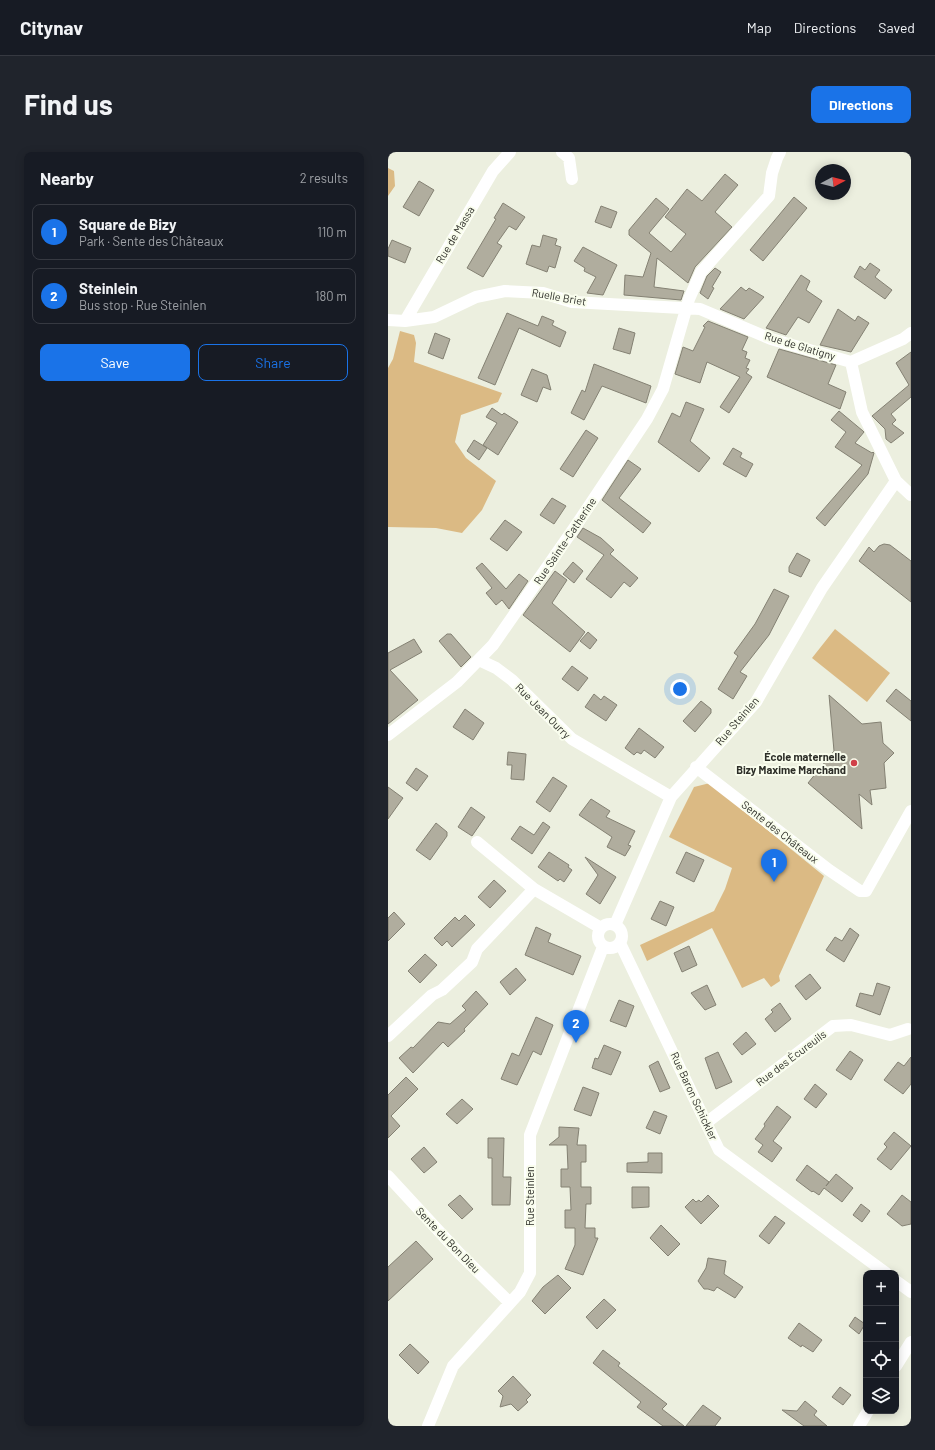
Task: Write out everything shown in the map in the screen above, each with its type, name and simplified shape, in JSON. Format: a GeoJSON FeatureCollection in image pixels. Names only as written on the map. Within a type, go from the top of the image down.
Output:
{"type":"FeatureCollection","features":[{"type":"Feature","properties":{"kind":"street","name":"Rue de Massa"},"geometry":{"type":"LineString","coordinates":[[405,321],[493,172],[510,152]]}},
{"type":"Feature","properties":{"kind":"street"},"geometry":{"type":"LineString","coordinates":[[562,152],[569,158],[572,179]]}},
{"type":"Feature","properties":{"kind":"street","name":"Rue Sainte-Catherine"},"geometry":{"type":"LineString","coordinates":[[388,735],[457,682],[493,645],[526,599],[647,419],[663,388],[687,309],[701,272],[769,196],[772,173],[776,158],[780,152]]}},
{"type":"Feature","properties":{"kind":"street","name":"Ruelle Briet"},"geometry":{"type":"LineString","coordinates":[[388,320],[405,321],[434,317],[476,297],[505,291],[543,293],[572,302],[687,309]]}},
{"type":"Feature","properties":{"kind":"street","name":"Rue de Glatigny"},"geometry":{"type":"LineString","coordinates":[[687,309],[700,309],[771,339],[852,362]]}},
{"type":"Feature","properties":{"kind":"street"},"geometry":{"type":"LineString","coordinates":[[911,333],[903,339],[852,362],[862,412],[896,480],[911,495]]}},
{"type":"Feature","properties":{"kind":"street","name":"Rue Steinlen"},"geometry":{"type":"LineString","coordinates":[[615,925],[671,797],[696,767],[756,702],[822,588],[896,480]]}},
{"type":"Feature","properties":{"kind":"street","name":"Rue Jean Ourry"},"geometry":{"type":"LineString","coordinates":[[479,660],[496,668],[512,680],[572,739],[671,797]]}},
{"type":"Feature","properties":{"kind":"street","name":"Sente des Châteaux"},"geometry":{"type":"LineString","coordinates":[[696,767],[829,870],[860,891],[866,891],[911,811]]}},
{"type":"Feature","properties":{"kind":"street"},"geometry":{"type":"LineString","coordinates":[[477,842],[534,889],[601,928]]}},
{"type":"Feature","properties":{"kind":"street"},"geometry":{"type":"LineString","coordinates":[[388,1036],[432,995],[442,990],[472,962],[477,948],[534,889]]}},
{"type":"Feature","properties":{"kind":"street"},"geometry":{"type":"LineString","coordinates":[[608,924],[615,925],[622,933],[620,942],[613,948],[603,947],[598,938],[601,928],[608,924]]}},
{"type":"Feature","properties":{"kind":"street","name":"Rue Baron Schickler"},"geometry":{"type":"LineString","coordinates":[[620,942],[719,1150],[882,1270]]}},
{"type":"Feature","properties":{"kind":"street","name":"Rue Steinlen"},"geometry":{"type":"LineString","coordinates":[[428,1426],[453,1366],[520,1292],[530,1273],[530,1135],[603,947]]}},
{"type":"Feature","properties":{"kind":"street","name":"Rue des Écureuils"},"geometry":{"type":"LineString","coordinates":[[706,1123],[833,1026],[851,1025],[890,1035],[908,1029]]}},
{"type":"Feature","properties":{"kind":"street","name":"Sente du Bon Dieu"},"geometry":{"type":"LineString","coordinates":[[388,1176],[460,1254],[510,1303]]}},
{"type":"Feature","properties":{"kind":"street"},"geometry":{"type":"LineString","coordinates":[[899,1283],[911,1292]]}},
{"type":"Feature","properties":{"kind":"street"},"geometry":{"type":"LineString","coordinates":[[899,1361],[911,1342]]}},
{"type":"Feature","properties":{"kind":"street"},"geometry":{"type":"LineString","coordinates":[[859,1426],[866,1414]]}},
{"type":"Feature","properties":{"kind":"shaded area"},"geometry":{"type":"Polygon","coordinates":[[[388,168],[394,171],[395,186],[388,196],[388,168]]]}},
{"type":"Feature","properties":{"kind":"shaded area"},"geometry":{"type":"Polygon","coordinates":[[[400,331],[414,335],[416,343],[414,362],[502,393],[498,402],[461,415],[455,442],[466,458],[496,481],[482,510],[462,533],[436,528],[388,527],[388,368],[393,359],[400,331]]]}},
{"type":"Feature","properties":{"kind":"shaded area"},"geometry":{"type":"Polygon","coordinates":[[[835,629],[890,673],[867,702],[812,658],[835,629]]]}},
{"type":"Feature","properties":{"kind":"shaded area"},"geometry":{"type":"Polygon","coordinates":[[[710,783],[824,876],[779,976],[780,981],[771,987],[764,978],[742,988],[712,928],[647,961],[640,945],[714,911],[725,889],[732,868],[669,837],[694,787],[710,783]]]}},
{"type":"Feature","properties":{"kind":"building"},"geometry":{"type":"Polygon","coordinates":[[[725,174],[738,185],[715,212],[732,227],[695,267],[688,283],[657,258],[654,287],[684,291],[681,300],[624,295],[625,275],[643,277],[651,253],[629,235],[629,230],[656,198],[669,209],[649,233],[671,252],[686,234],[665,217],[687,189],[702,201],[725,174]]]}},
{"type":"Feature","properties":{"kind":"building"},"geometry":{"type":"Polygon","coordinates":[[[419,181],[434,190],[419,216],[403,207],[419,181]]]}},
{"type":"Feature","properties":{"kind":"building"},"geometry":{"type":"Polygon","coordinates":[[[794,197],[807,208],[763,261],[750,250],[794,197]]]}},
{"type":"Feature","properties":{"kind":"building"},"geometry":{"type":"Polygon","coordinates":[[[503,203],[525,217],[516,230],[509,226],[497,243],[502,246],[483,277],[467,268],[496,219],[494,218],[503,203]]]}},
{"type":"Feature","properties":{"kind":"building"},"geometry":{"type":"Polygon","coordinates":[[[601,206],[617,212],[611,228],[595,222],[601,206]]]}},
{"type":"Feature","properties":{"kind":"building"},"geometry":{"type":"Polygon","coordinates":[[[543,235],[557,239],[555,245],[561,247],[555,268],[549,266],[547,272],[526,264],[532,245],[540,247],[543,235]]]}},
{"type":"Feature","properties":{"kind":"building"},"geometry":{"type":"Polygon","coordinates":[[[392,240],[411,248],[405,263],[388,256],[388,249],[392,240]]]}},
{"type":"Feature","properties":{"kind":"building"},"geometry":{"type":"Polygon","coordinates":[[[583,247],[617,265],[603,295],[587,293],[596,277],[584,271],[585,268],[574,261],[583,247]]]}},
{"type":"Feature","properties":{"kind":"building"},"geometry":{"type":"Polygon","coordinates":[[[870,263],[880,270],[875,277],[892,290],[885,299],[854,277],[860,266],[865,270],[870,263]]]}},
{"type":"Feature","properties":{"kind":"building"},"geometry":{"type":"Polygon","coordinates":[[[715,268],[721,272],[712,287],[714,288],[708,299],[700,293],[707,276],[715,268]]]}},
{"type":"Feature","properties":{"kind":"building"},"geometry":{"type":"Polygon","coordinates":[[[801,275],[810,281],[806,290],[822,301],[809,323],[798,317],[786,335],[766,328],[801,275]]]}},
{"type":"Feature","properties":{"kind":"building"},"geometry":{"type":"Polygon","coordinates":[[[741,287],[746,291],[749,288],[764,297],[744,319],[720,309],[741,287]]]}},
{"type":"Feature","properties":{"kind":"building"},"geometry":{"type":"Polygon","coordinates":[[[838,309],[855,321],[858,316],[869,323],[851,352],[820,345],[838,309]]]}},
{"type":"Feature","properties":{"kind":"building"},"geometry":{"type":"Polygon","coordinates":[[[507,313],[538,326],[542,316],[554,321],[552,325],[566,332],[560,347],[519,328],[495,385],[478,378],[507,313]]]}},
{"type":"Feature","properties":{"kind":"building"},"geometry":{"type":"Polygon","coordinates":[[[708,321],[748,337],[742,350],[747,352],[745,358],[750,360],[746,368],[749,369],[746,373],[752,377],[729,413],[720,407],[740,377],[707,362],[700,383],[675,374],[683,347],[693,351],[705,327],[703,326],[708,321]]]}},
{"type":"Feature","properties":{"kind":"building"},"geometry":{"type":"Polygon","coordinates":[[[619,328],[635,333],[630,354],[613,349],[619,328]]]}},
{"type":"Feature","properties":{"kind":"building"},"geometry":{"type":"Polygon","coordinates":[[[435,333],[450,339],[443,359],[428,353],[435,333]]]}},
{"type":"Feature","properties":{"kind":"building"},"geometry":{"type":"Polygon","coordinates":[[[779,349],[836,365],[828,384],[846,392],[840,409],[767,377],[779,349]]]}},
{"type":"Feature","properties":{"kind":"building"},"geometry":{"type":"Polygon","coordinates":[[[911,352],[911,397],[891,414],[896,420],[892,424],[904,433],[891,443],[886,439],[885,429],[872,416],[909,385],[896,363],[911,352]]]}},
{"type":"Feature","properties":{"kind":"building"},"geometry":{"type":"Polygon","coordinates":[[[594,364],[651,386],[646,403],[602,386],[584,420],[571,413],[582,390],[585,392],[594,364]]]}},
{"type":"Feature","properties":{"kind":"building"},"geometry":{"type":"Polygon","coordinates":[[[532,369],[547,375],[551,390],[543,387],[537,402],[521,395],[532,369]]]}},
{"type":"Feature","properties":{"kind":"building"},"geometry":{"type":"Polygon","coordinates":[[[686,402],[704,409],[690,441],[710,458],[699,472],[658,442],[672,413],[680,417],[686,402]]]}},
{"type":"Feature","properties":{"kind":"building"},"geometry":{"type":"Polygon","coordinates":[[[492,408],[502,415],[504,413],[518,422],[498,455],[483,445],[497,423],[486,417],[492,408]]]}},
{"type":"Feature","properties":{"kind":"building"},"geometry":{"type":"Polygon","coordinates":[[[839,411],[864,432],[855,443],[874,453],[868,474],[825,526],[816,518],[862,465],[835,447],[846,432],[831,420],[839,411]]]}},
{"type":"Feature","properties":{"kind":"building"},"geometry":{"type":"Polygon","coordinates":[[[586,430],[598,438],[573,477],[560,469],[586,430]]]}},
{"type":"Feature","properties":{"kind":"building"},"geometry":{"type":"Polygon","coordinates":[[[474,440],[487,448],[479,460],[467,451],[474,440]]]}},
{"type":"Feature","properties":{"kind":"building"},"geometry":{"type":"Polygon","coordinates":[[[733,448],[742,453],[740,457],[753,464],[746,477],[723,464],[733,448]]]}},
{"type":"Feature","properties":{"kind":"building"},"geometry":{"type":"Polygon","coordinates":[[[628,460],[641,469],[619,498],[651,523],[643,533],[602,500],[628,460]]]}},
{"type":"Feature","properties":{"kind":"building"},"geometry":{"type":"Polygon","coordinates":[[[552,498],[566,506],[554,524],[540,515],[552,498]]]}},
{"type":"Feature","properties":{"kind":"building"},"geometry":{"type":"Polygon","coordinates":[[[505,520],[522,532],[507,551],[490,539],[505,520]]]}},
{"type":"Feature","properties":{"kind":"building"},"geometry":{"type":"Polygon","coordinates":[[[583,528],[601,538],[614,550],[610,554],[638,578],[630,587],[624,582],[611,598],[586,579],[604,555],[577,537],[583,528]]]}},
{"type":"Feature","properties":{"kind":"building"},"geometry":{"type":"Polygon","coordinates":[[[884,544],[890,545],[911,561],[911,602],[859,561],[869,547],[874,552],[879,546],[884,544]]]}},
{"type":"Feature","properties":{"kind":"building"},"geometry":{"type":"Polygon","coordinates":[[[797,553],[810,560],[801,577],[789,572],[789,567],[797,553]]]}},
{"type":"Feature","properties":{"kind":"building"},"geometry":{"type":"Polygon","coordinates":[[[573,562],[583,571],[574,583],[563,574],[573,562]]]}},
{"type":"Feature","properties":{"kind":"building"},"geometry":{"type":"Polygon","coordinates":[[[482,563],[506,589],[519,574],[528,581],[509,609],[502,600],[496,605],[486,593],[492,588],[476,568],[482,563]]]}},
{"type":"Feature","properties":{"kind":"building"},"geometry":{"type":"Polygon","coordinates":[[[555,571],[567,580],[552,603],[585,632],[570,652],[523,615],[555,571]]]}},
{"type":"Feature","properties":{"kind":"building"},"geometry":{"type":"Polygon","coordinates":[[[774,589],[789,596],[769,635],[740,672],[747,676],[733,699],[718,689],[738,656],[734,653],[755,624],[774,589]]]}},
{"type":"Feature","properties":{"kind":"building"},"geometry":{"type":"Polygon","coordinates":[[[588,632],[597,640],[590,649],[580,641],[588,632]]]}},
{"type":"Feature","properties":{"kind":"building"},"geometry":{"type":"Polygon","coordinates":[[[447,634],[451,634],[471,657],[461,667],[439,641],[447,634]]]}},
{"type":"Feature","properties":{"kind":"building"},"geometry":{"type":"Polygon","coordinates":[[[414,639],[422,652],[390,670],[418,700],[388,724],[388,653],[414,639]]]}},
{"type":"Feature","properties":{"kind":"building"},"geometry":{"type":"Polygon","coordinates":[[[572,666],[588,678],[578,691],[562,679],[572,666]]]}},
{"type":"Feature","properties":{"kind":"building"},"geometry":{"type":"Polygon","coordinates":[[[896,689],[911,701],[911,721],[886,701],[896,689]]]}},
{"type":"Feature","properties":{"kind":"building"},"geometry":{"type":"Polygon","coordinates":[[[594,694],[601,700],[604,696],[617,705],[606,721],[585,707],[594,694]]]}},
{"type":"Feature","properties":{"kind":"building"},"geometry":{"type":"Polygon","coordinates":[[[829,695],[862,724],[881,722],[883,743],[894,753],[884,763],[886,788],[870,790],[872,805],[859,794],[862,829],[808,783],[834,751],[829,695]]]}},
{"type":"Feature","properties":{"kind":"building"},"geometry":{"type":"Polygon","coordinates":[[[701,701],[711,709],[711,713],[695,732],[683,721],[701,701]]]}},
{"type":"Feature","properties":{"kind":"building"},"geometry":{"type":"Polygon","coordinates":[[[465,709],[484,723],[473,740],[453,727],[465,709]]]}},
{"type":"Feature","properties":{"kind":"building"},"geometry":{"type":"Polygon","coordinates":[[[639,728],[664,747],[655,758],[644,750],[641,754],[637,752],[634,755],[625,748],[639,728]]]}},
{"type":"Feature","properties":{"kind":"building"},"geometry":{"type":"Polygon","coordinates":[[[508,752],[526,754],[524,780],[511,779],[512,765],[507,765],[508,752]]]}},
{"type":"Feature","properties":{"kind":"building"},"geometry":{"type":"Polygon","coordinates":[[[416,768],[428,776],[417,791],[406,783],[416,768]]]}},
{"type":"Feature","properties":{"kind":"building"},"geometry":{"type":"Polygon","coordinates":[[[553,777],[567,786],[550,812],[536,802],[553,777]]]}},
{"type":"Feature","properties":{"kind":"building"},"geometry":{"type":"Polygon","coordinates":[[[388,787],[403,798],[388,819],[388,787]]]}},
{"type":"Feature","properties":{"kind":"building"},"geometry":{"type":"Polygon","coordinates":[[[591,799],[610,811],[606,817],[635,831],[628,845],[631,846],[625,856],[607,847],[612,837],[579,815],[591,799]]]}},
{"type":"Feature","properties":{"kind":"building"},"geometry":{"type":"Polygon","coordinates":[[[471,807],[485,817],[472,836],[458,827],[471,807]]]}},
{"type":"Feature","properties":{"kind":"building"},"geometry":{"type":"Polygon","coordinates":[[[543,822],[550,827],[532,854],[511,839],[520,826],[534,835],[543,822]]]}},
{"type":"Feature","properties":{"kind":"building"},"geometry":{"type":"Polygon","coordinates":[[[436,823],[447,832],[447,836],[430,860],[416,850],[436,823]]]}},
{"type":"Feature","properties":{"kind":"building"},"geometry":{"type":"Polygon","coordinates":[[[549,852],[569,865],[568,867],[572,870],[564,882],[560,879],[558,881],[538,867],[549,852]]]}},
{"type":"Feature","properties":{"kind":"building"},"geometry":{"type":"Polygon","coordinates":[[[686,852],[704,860],[694,882],[676,873],[686,852]]]}},
{"type":"Feature","properties":{"kind":"building"},"geometry":{"type":"Polygon","coordinates":[[[585,857],[616,877],[600,904],[586,894],[598,875],[585,857]]]}},
{"type":"Feature","properties":{"kind":"building"},"geometry":{"type":"Polygon","coordinates":[[[494,880],[506,891],[490,908],[478,897],[494,880]]]}},
{"type":"Feature","properties":{"kind":"building"},"geometry":{"type":"Polygon","coordinates":[[[660,901],[674,907],[666,926],[651,919],[660,901]]]}},
{"type":"Feature","properties":{"kind":"building"},"geometry":{"type":"Polygon","coordinates":[[[394,912],[405,924],[388,941],[388,918],[394,912]]]}},
{"type":"Feature","properties":{"kind":"building"},"geometry":{"type":"Polygon","coordinates":[[[465,915],[475,925],[452,947],[447,941],[442,946],[434,938],[455,917],[459,921],[465,915]]]}},
{"type":"Feature","properties":{"kind":"building"},"geometry":{"type":"Polygon","coordinates":[[[536,927],[551,934],[548,942],[581,956],[573,975],[525,955],[536,927]]]}},
{"type":"Feature","properties":{"kind":"building"},"geometry":{"type":"Polygon","coordinates":[[[850,928],[859,935],[844,962],[826,950],[835,937],[842,941],[850,928]]]}},
{"type":"Feature","properties":{"kind":"building"},"geometry":{"type":"Polygon","coordinates":[[[689,946],[697,965],[682,972],[674,953],[689,946]]]}},
{"type":"Feature","properties":{"kind":"building"},"geometry":{"type":"Polygon","coordinates":[[[425,954],[437,965],[420,983],[408,971],[425,954]]]}},
{"type":"Feature","properties":{"kind":"building"},"geometry":{"type":"Polygon","coordinates":[[[516,968],[526,980],[510,995],[500,982],[516,968]]]}},
{"type":"Feature","properties":{"kind":"building"},"geometry":{"type":"Polygon","coordinates":[[[810,974],[821,988],[806,1000],[795,986],[810,974]]]}},
{"type":"Feature","properties":{"kind":"building"},"geometry":{"type":"Polygon","coordinates":[[[877,983],[890,987],[880,1015],[856,1006],[860,993],[873,996],[877,983]]]}},
{"type":"Feature","properties":{"kind":"building"},"geometry":{"type":"Polygon","coordinates":[[[707,985],[716,1005],[705,1010],[691,993],[707,985]]]}},
{"type":"Feature","properties":{"kind":"building"},"geometry":{"type":"Polygon","coordinates":[[[476,991],[488,1004],[464,1029],[465,1031],[448,1047],[443,1042],[413,1073],[399,1058],[411,1047],[413,1048],[438,1022],[450,1024],[466,1010],[462,1006],[476,991]]]}},
{"type":"Feature","properties":{"kind":"building"},"geometry":{"type":"Polygon","coordinates":[[[619,1000],[634,1006],[626,1027],[610,1021],[619,1000]]]}},
{"type":"Feature","properties":{"kind":"building"},"geometry":{"type":"Polygon","coordinates":[[[780,1003],[791,1019],[775,1032],[765,1019],[773,1012],[771,1010],[780,1003]]]}},
{"type":"Feature","properties":{"kind":"building"},"geometry":{"type":"Polygon","coordinates":[[[536,1017],[553,1025],[541,1055],[533,1051],[517,1085],[501,1079],[512,1053],[519,1056],[536,1017]]]}},
{"type":"Feature","properties":{"kind":"building"},"geometry":{"type":"Polygon","coordinates":[[[746,1032],[756,1044],[742,1055],[733,1044],[746,1032]]]}},
{"type":"Feature","properties":{"kind":"building"},"geometry":{"type":"Polygon","coordinates":[[[604,1045],[621,1052],[611,1075],[592,1068],[595,1058],[598,1059],[604,1045]]]}},
{"type":"Feature","properties":{"kind":"building"},"geometry":{"type":"Polygon","coordinates":[[[850,1051],[863,1060],[851,1080],[836,1070],[850,1051]]]}},
{"type":"Feature","properties":{"kind":"building"},"geometry":{"type":"Polygon","coordinates":[[[718,1052],[732,1082],[716,1089],[705,1058],[718,1052]]]}},
{"type":"Feature","properties":{"kind":"building"},"geometry":{"type":"Polygon","coordinates":[[[911,1057],[911,1084],[903,1094],[884,1080],[898,1062],[904,1066],[911,1057]]]}},
{"type":"Feature","properties":{"kind":"building"},"geometry":{"type":"Polygon","coordinates":[[[658,1061],[670,1088],[660,1092],[649,1066],[658,1061]]]}},
{"type":"Feature","properties":{"kind":"building"},"geometry":{"type":"Polygon","coordinates":[[[406,1077],[418,1089],[391,1116],[400,1126],[388,1138],[388,1095],[406,1077]]]}},
{"type":"Feature","properties":{"kind":"building"},"geometry":{"type":"Polygon","coordinates":[[[815,1084],[827,1094],[816,1108],[804,1099],[815,1084]]]}},
{"type":"Feature","properties":{"kind":"building"},"geometry":{"type":"Polygon","coordinates":[[[583,1087],[599,1093],[591,1116],[574,1110],[583,1087]]]}},
{"type":"Feature","properties":{"kind":"building"},"geometry":{"type":"Polygon","coordinates":[[[462,1099],[473,1109],[457,1124],[446,1114],[462,1099]]]}},
{"type":"Feature","properties":{"kind":"building"},"geometry":{"type":"Polygon","coordinates":[[[777,1106],[791,1117],[773,1141],[782,1148],[772,1162],[758,1152],[763,1145],[755,1139],[777,1106]]]}},
{"type":"Feature","properties":{"kind":"building"},"geometry":{"type":"Polygon","coordinates":[[[654,1111],[667,1116],[660,1134],[646,1128],[654,1111]]]}},
{"type":"Feature","properties":{"kind":"building"},"geometry":{"type":"Polygon","coordinates":[[[559,1127],[579,1128],[577,1145],[586,1145],[586,1162],[581,1162],[581,1187],[591,1187],[591,1204],[586,1204],[585,1228],[595,1228],[595,1238],[598,1238],[583,1275],[565,1269],[575,1245],[575,1228],[565,1228],[565,1210],[571,1210],[570,1187],[561,1187],[561,1169],[568,1169],[567,1145],[549,1145],[559,1137],[559,1127]]]}},
{"type":"Feature","properties":{"kind":"building"},"geometry":{"type":"Polygon","coordinates":[[[894,1132],[911,1146],[891,1170],[877,1159],[887,1147],[884,1144],[894,1132]]]}},
{"type":"Feature","properties":{"kind":"building"},"geometry":{"type":"Polygon","coordinates":[[[488,1138],[504,1138],[503,1177],[511,1177],[510,1205],[492,1205],[492,1158],[488,1158],[488,1138]]]}},
{"type":"Feature","properties":{"kind":"building"},"geometry":{"type":"Polygon","coordinates":[[[424,1147],[437,1162],[424,1173],[411,1159],[424,1147]]]}},
{"type":"Feature","properties":{"kind":"building"},"geometry":{"type":"Polygon","coordinates":[[[648,1153],[662,1153],[662,1173],[627,1172],[627,1163],[648,1162],[648,1153]]]}},
{"type":"Feature","properties":{"kind":"building"},"geometry":{"type":"Polygon","coordinates":[[[807,1165],[829,1182],[826,1186],[836,1174],[853,1188],[842,1202],[824,1188],[819,1195],[813,1191],[812,1192],[796,1180],[807,1165]]]}},
{"type":"Feature","properties":{"kind":"building"},"geometry":{"type":"Polygon","coordinates":[[[632,1187],[649,1187],[649,1207],[632,1208],[632,1187]]]}},
{"type":"Feature","properties":{"kind":"building"},"geometry":{"type":"Polygon","coordinates":[[[460,1195],[473,1209],[462,1219],[448,1205],[460,1195]]]}},
{"type":"Feature","properties":{"kind":"building"},"geometry":{"type":"Polygon","coordinates":[[[708,1195],[719,1206],[701,1224],[685,1207],[693,1199],[696,1202],[699,1200],[701,1202],[708,1195]]]}},
{"type":"Feature","properties":{"kind":"building"},"geometry":{"type":"Polygon","coordinates":[[[902,1195],[911,1202],[911,1224],[902,1226],[887,1214],[902,1195]]]}},
{"type":"Feature","properties":{"kind":"building"},"geometry":{"type":"Polygon","coordinates":[[[861,1204],[870,1211],[862,1222],[853,1215],[861,1204]]]}},
{"type":"Feature","properties":{"kind":"building"},"geometry":{"type":"Polygon","coordinates":[[[775,1216],[785,1223],[769,1244],[759,1236],[775,1216]]]}},
{"type":"Feature","properties":{"kind":"building"},"geometry":{"type":"Polygon","coordinates":[[[661,1225],[680,1244],[668,1256],[650,1238],[661,1225]]]}},
{"type":"Feature","properties":{"kind":"building"},"geometry":{"type":"Polygon","coordinates":[[[416,1241],[433,1259],[388,1301],[388,1267],[416,1241]]]}},
{"type":"Feature","properties":{"kind":"building"},"geometry":{"type":"Polygon","coordinates":[[[708,1258],[726,1261],[724,1274],[743,1287],[735,1298],[717,1287],[714,1291],[704,1289],[698,1281],[706,1268],[708,1258]]]}},
{"type":"Feature","properties":{"kind":"building"},"geometry":{"type":"Polygon","coordinates":[[[558,1275],[571,1288],[545,1314],[532,1301],[543,1287],[558,1275]]]}},
{"type":"Feature","properties":{"kind":"building"},"geometry":{"type":"Polygon","coordinates":[[[604,1299],[616,1310],[597,1329],[586,1317],[604,1299]]]}},
{"type":"Feature","properties":{"kind":"building"},"geometry":{"type":"Polygon","coordinates":[[[855,1317],[863,1323],[863,1327],[859,1334],[849,1326],[855,1317]]]}},
{"type":"Feature","properties":{"kind":"building"},"geometry":{"type":"Polygon","coordinates":[[[799,1323],[822,1340],[813,1352],[802,1345],[801,1347],[788,1338],[799,1323]]]}},
{"type":"Feature","properties":{"kind":"building"},"geometry":{"type":"Polygon","coordinates":[[[410,1344],[429,1362],[418,1374],[399,1355],[410,1344]]]}},
{"type":"Feature","properties":{"kind":"building"},"geometry":{"type":"Polygon","coordinates":[[[603,1350],[620,1363],[618,1366],[667,1404],[662,1409],[684,1426],[663,1426],[637,1407],[641,1402],[593,1363],[603,1350]]]}},
{"type":"Feature","properties":{"kind":"building"},"geometry":{"type":"Polygon","coordinates":[[[513,1376],[531,1395],[526,1400],[528,1402],[518,1411],[511,1404],[500,1407],[503,1396],[498,1391],[513,1376]]]}},
{"type":"Feature","properties":{"kind":"building"},"geometry":{"type":"Polygon","coordinates":[[[840,1387],[851,1395],[843,1405],[832,1397],[840,1387]]]}},
{"type":"Feature","properties":{"kind":"building"},"geometry":{"type":"Polygon","coordinates":[[[805,1401],[817,1411],[814,1415],[827,1426],[804,1426],[782,1410],[797,1411],[805,1401]]]}},
{"type":"Feature","properties":{"kind":"building"},"geometry":{"type":"Polygon","coordinates":[[[703,1405],[721,1418],[715,1426],[686,1426],[703,1405]]]}},
{"type":"Feature","properties":{"kind":"place","name":"École maternelle Bizy Maxime Marchand"},"geometry":{"type":"Point","coordinates":[854,763]}},
{"type":"Feature","properties":{"kind":"place","name":"Square de Bizy"},"geometry":{"type":"Point","coordinates":[774,882]}},
{"type":"Feature","properties":{"kind":"place","name":"Steinlein"},"geometry":{"type":"Point","coordinates":[576,1043]}}]}
